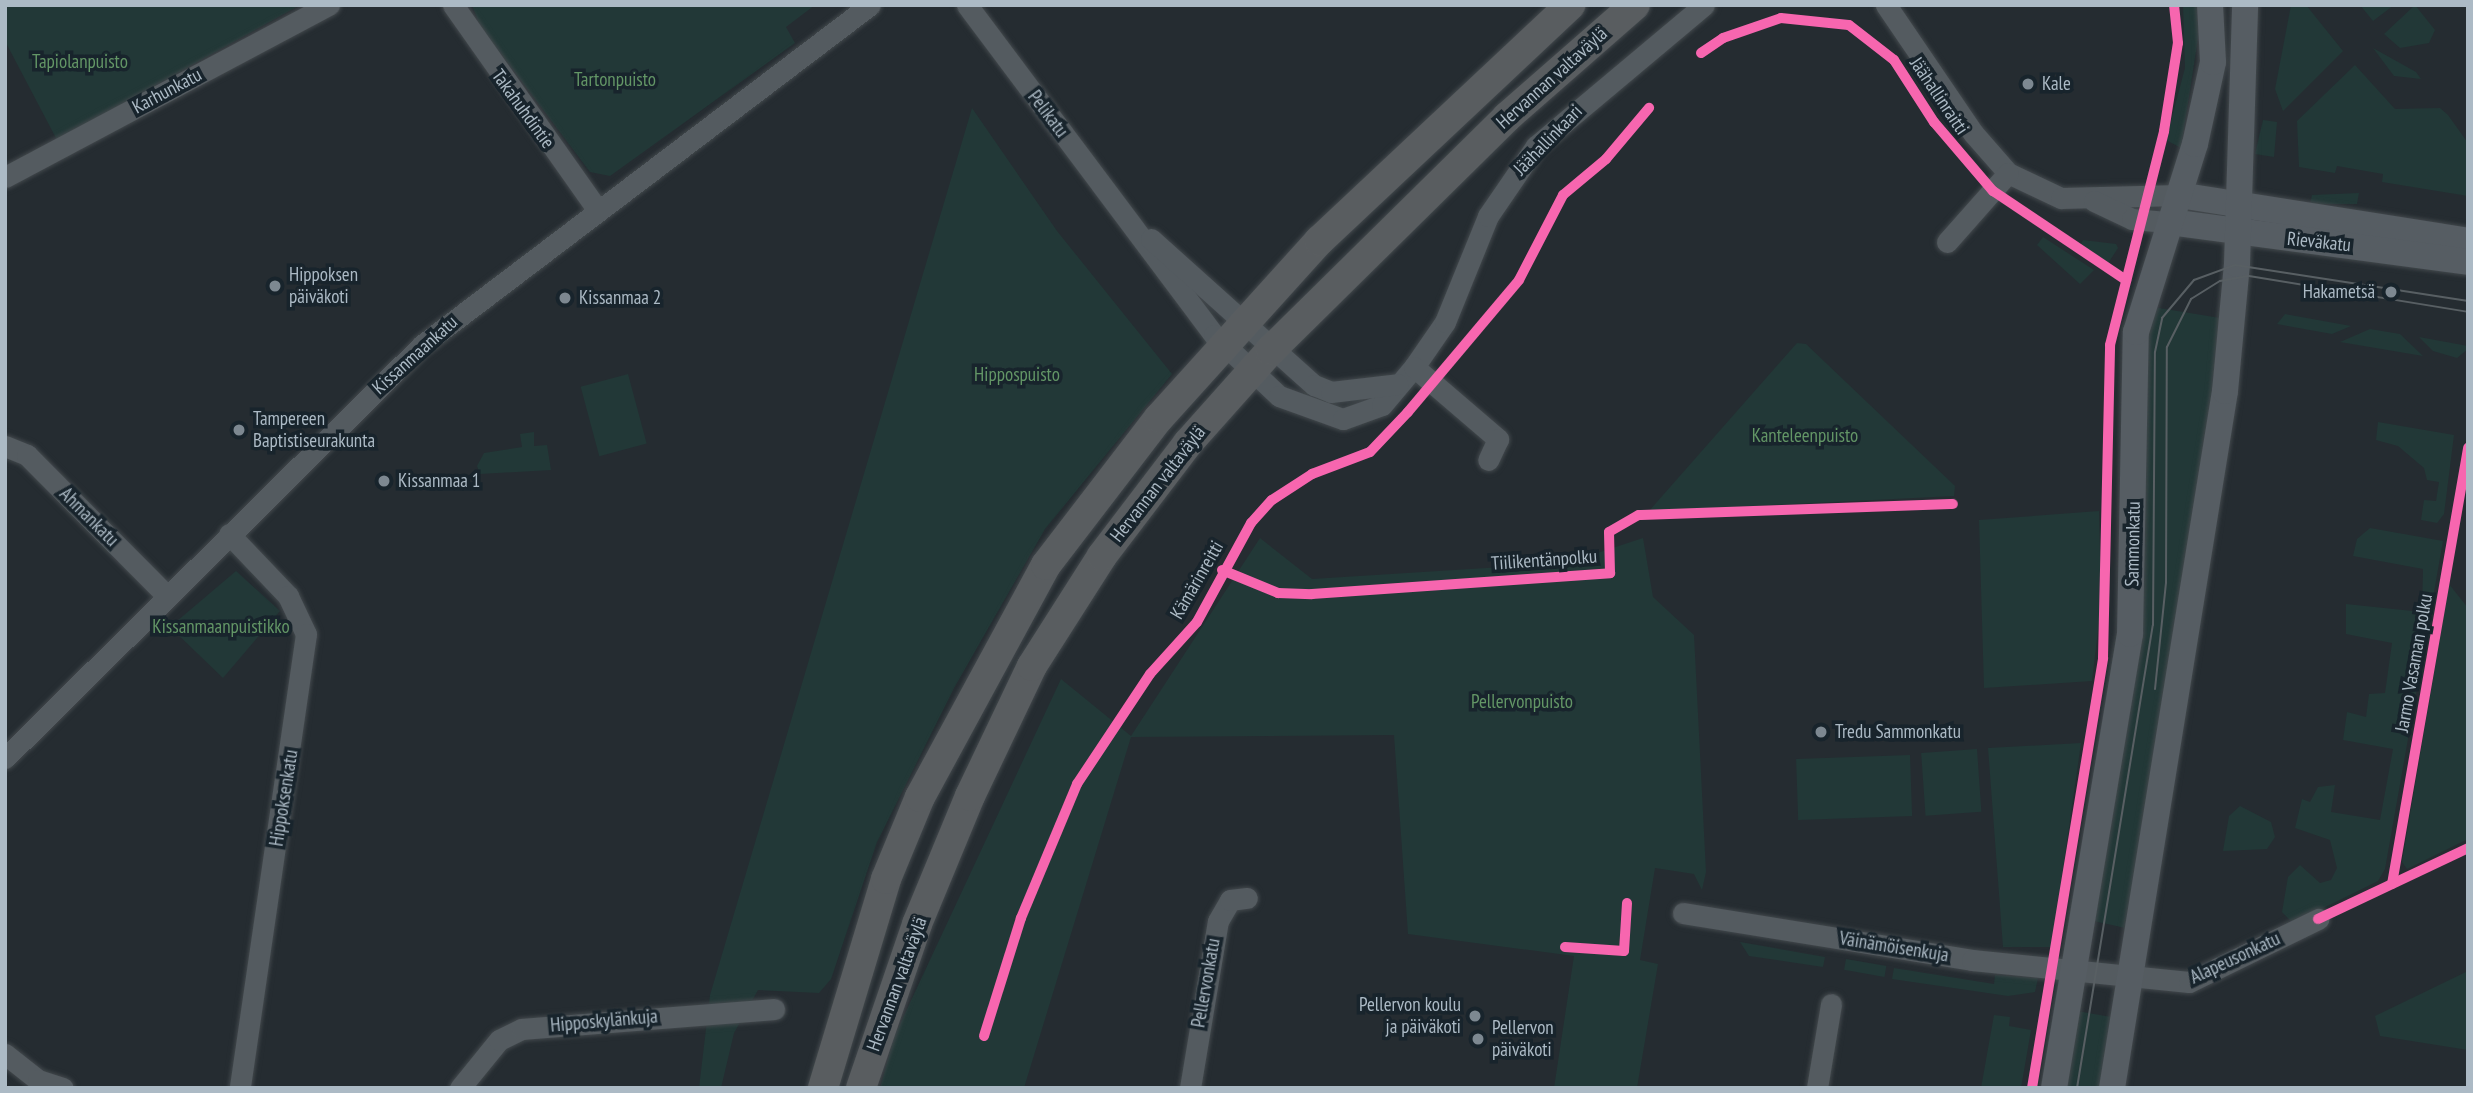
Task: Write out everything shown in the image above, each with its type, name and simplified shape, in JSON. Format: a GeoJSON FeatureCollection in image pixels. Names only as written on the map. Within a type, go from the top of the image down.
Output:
{"type":"FeatureCollection","features":[{"type":"Feature","properties":{"kind":"highway","name":"Hervannan valtaväylä"},"geometry":{"type":"LineString","coordinates":[[823,1088],[886,879],[964,706],[1046,565],[1244,321],[1452,112],[1570,5]]}},
{"type":"Feature","properties":{"kind":"highway","name":"Hervannan valtaväylä"},"geometry":{"type":"LineString","coordinates":[[861,1088],[917,924],[1032,666],[1102,556],[1249,373],[1271,350],[1507,117],[1635,5]]}},
{"type":"Feature","properties":{"kind":"main road","name":"Sammonkatu"},"geometry":{"type":"LineString","coordinates":[[2054,1088],[2130,634],[2136,332],[2179,195],[2213,62],[2210,5]]}},
{"type":"Feature","properties":{"kind":"main road"},"geometry":{"type":"LineString","coordinates":[[2112,1088],[2118,974],[2225,391],[2239,232],[2245,5]]}},
{"type":"Feature","properties":{"kind":"main road","name":"Rieväkatu"},"geometry":{"type":"LineString","coordinates":[[2179,195],[2240,202],[2468,241]]}},
{"type":"Feature","properties":{"kind":"main road","name":"Rieväkatu"},"geometry":{"type":"LineString","coordinates":[[2170,222],[2468,262]]}},
{"type":"Feature","properties":{"kind":"street","name":"Karhunkatu"},"geometry":{"type":"LineString","coordinates":[[5,177],[329,5]]}},
{"type":"Feature","properties":{"kind":"street","name":"Takahuhdintie"},"geometry":{"type":"LineString","coordinates":[[453,5],[597,209]]}},
{"type":"Feature","properties":{"kind":"street","name":"Kissanmaankatu"},"geometry":{"type":"LineString","coordinates":[[5,758],[422,345],[597,209],[870,5]]}},
{"type":"Feature","properties":{"kind":"street","name":"Pelikatu"},"geometry":{"type":"LineString","coordinates":[[967,5],[1130,221],[1171,284],[1249,373]]}},
{"type":"Feature","properties":{"kind":"street"},"geometry":{"type":"LineString","coordinates":[[1886,5],[1973,133],[2008,173],[2061,198],[2094,201],[2179,195]]}},
{"type":"Feature","properties":{"kind":"street","name":"Jäähallinkaari"},"geometry":{"type":"LineString","coordinates":[[1249,373],[1279,396],[1330,419],[1365,416],[1414,367],[1445,322],[1511,177],[1536,146],[1631,63],[1700,8]]}},
{"type":"Feature","properties":{"kind":"street"},"geometry":{"type":"LineString","coordinates":[[1947,242],[2008,173]]}},
{"type":"Feature","properties":{"kind":"street"},"geometry":{"type":"LineString","coordinates":[[2094,201],[2132,219],[2170,222]]}},
{"type":"Feature","properties":{"kind":"street","name":"Pelikatu"},"geometry":{"type":"LineString","coordinates":[[1130,221],[1244,321],[1271,350]]}},
{"type":"Feature","properties":{"kind":"street"},"geometry":{"type":"LineString","coordinates":[[1271,350],[1300,376],[1331,391],[1398,384]]}},
{"type":"Feature","properties":{"kind":"street"},"geometry":{"type":"LineString","coordinates":[[1414,367],[1498,439],[1488,460]]}},
{"type":"Feature","properties":{"kind":"street","name":"Ahmankatu"},"geometry":{"type":"LineString","coordinates":[[5,446],[27,455],[167,596]]}},
{"type":"Feature","properties":{"kind":"street","name":"Hippoksenkatu"},"geometry":{"type":"LineString","coordinates":[[229,534],[289,596],[306,634],[240,1088]]}},
{"type":"Feature","properties":{"kind":"street","name":"Pellervonkatu"},"geometry":{"type":"LineString","coordinates":[[1190,1088],[1217,921],[1230,900],[1247,898]]}},
{"type":"Feature","properties":{"kind":"street","name":"Väinämöisenkuja"},"geometry":{"type":"LineString","coordinates":[[1683,913],[1972,960],[2118,974]]}},
{"type":"Feature","properties":{"kind":"street","name":"Alapeusonkatu"},"geometry":{"type":"LineString","coordinates":[[2118,974],[2189,982],[2318,919]]}},
{"type":"Feature","properties":{"kind":"street"},"geometry":{"type":"LineString","coordinates":[[1817,1088],[1831,1004]]}},
{"type":"Feature","properties":{"kind":"street","name":"Hipposkylänkuja"},"geometry":{"type":"LineString","coordinates":[[460,1088],[499,1040],[522,1029],[774,1009]]}},
{"type":"Feature","properties":{"kind":"street"},"geometry":{"type":"LineString","coordinates":[[5,1054],[38,1080],[63,1088]]}},
{"type":"Feature","properties":{"kind":"green space","name":"Tapiolanpuisto"},"geometry":{"type":"Polygon","coordinates":[[[5,5],[300,5],[57,140],[5,41],[5,5]]]}},
{"type":"Feature","properties":{"kind":"green space","name":"Tartonpuisto"},"geometry":{"type":"Polygon","coordinates":[[[472,5],[815,5],[786,27],[795,43],[610,176],[590,172],[480,26],[472,5]]]}},
{"type":"Feature","properties":{"kind":"green space"},"geometry":{"type":"Polygon","coordinates":[[[2183,5],[2196,5],[2199,32],[2181,148],[2166,140],[2185,68],[2183,5]]]}},
{"type":"Feature","properties":{"kind":"green space"},"geometry":{"type":"Polygon","coordinates":[[[2291,5],[2306,5],[2343,51],[2283,111],[2275,89],[2291,5]]]}},
{"type":"Feature","properties":{"kind":"green space"},"geometry":{"type":"Polygon","coordinates":[[[2360,5],[2394,5],[2373,21],[2360,5]]]}},
{"type":"Feature","properties":{"kind":"green space"},"geometry":{"type":"Polygon","coordinates":[[[2415,5],[2435,30],[2429,43],[2400,48],[2384,34],[2415,5]]]}},
{"type":"Feature","properties":{"kind":"green space"},"geometry":{"type":"Polygon","coordinates":[[[2373,48],[2416,72],[2421,79],[2394,76],[2373,48]]]}},
{"type":"Feature","properties":{"kind":"green space"},"geometry":{"type":"Polygon","coordinates":[[[2355,65],[2395,109],[2440,108],[2448,115],[2468,143],[2468,196],[2382,182],[2383,174],[2337,166],[2335,173],[2299,167],[2297,121],[2355,65]]]}},
{"type":"Feature","properties":{"kind":"green space","name":"Hippospuisto"},"geometry":{"type":"Polygon","coordinates":[[[972,108],[1057,231],[1172,374],[1045,529],[954,688],[877,842],[831,979],[819,993],[758,990],[734,1033],[721,1088],[699,1088],[710,995],[972,108]]]}},
{"type":"Feature","properties":{"kind":"green space"},"geometry":{"type":"Polygon","coordinates":[[[2263,120],[2277,122],[2274,157],[2255,154],[2263,120]]]}},
{"type":"Feature","properties":{"kind":"green space"},"geometry":{"type":"Polygon","coordinates":[[[2359,193],[2357,204],[2310,204],[2312,195],[2359,193]]]}},
{"type":"Feature","properties":{"kind":"green space"},"geometry":{"type":"Polygon","coordinates":[[[2043,237],[2094,270],[2080,284],[2037,245],[2043,237]]]}},
{"type":"Feature","properties":{"kind":"green space"},"geometry":{"type":"Polygon","coordinates":[[[2083,240],[2116,244],[2118,248],[2107,265],[2079,247],[2083,240]]]}},
{"type":"Feature","properties":{"kind":"green space"},"geometry":{"type":"Polygon","coordinates":[[[2153,307],[2220,318],[2217,379],[2130,929],[2089,920],[2134,651],[2139,377],[2153,307]]]}},
{"type":"Feature","properties":{"kind":"green space"},"geometry":{"type":"Polygon","coordinates":[[[2285,314],[2351,326],[2332,334],[2277,324],[2285,314]]]}},
{"type":"Feature","properties":{"kind":"green space"},"geometry":{"type":"Polygon","coordinates":[[[2370,329],[2400,334],[2423,356],[2340,342],[2370,329]]]}},
{"type":"Feature","properties":{"kind":"green space"},"geometry":{"type":"Polygon","coordinates":[[[2419,337],[2468,346],[2468,349],[2457,358],[2433,351],[2419,337]]]}},
{"type":"Feature","properties":{"kind":"green space","name":"Kanteleenpuisto"},"geometry":{"type":"Polygon","coordinates":[[[1797,343],[1806,344],[1955,486],[1954,496],[1649,511],[1797,343]]]}},
{"type":"Feature","properties":{"kind":"green space"},"geometry":{"type":"Polygon","coordinates":[[[628,374],[647,444],[599,456],[581,387],[628,374]]]}},
{"type":"Feature","properties":{"kind":"green space"},"geometry":{"type":"Polygon","coordinates":[[[2378,422],[2454,435],[2444,514],[2437,523],[2421,520],[2424,500],[2436,501],[2439,482],[2427,480],[2424,468],[2398,446],[2376,440],[2378,422]]]}},
{"type":"Feature","properties":{"kind":"green space"},"geometry":{"type":"Polygon","coordinates":[[[534,432],[534,446],[547,445],[551,470],[480,474],[477,466],[484,453],[522,447],[520,434],[534,432]]]}},
{"type":"Feature","properties":{"kind":"green space"},"geometry":{"type":"Polygon","coordinates":[[[2099,511],[2101,605],[2092,681],[1984,688],[1979,520],[2099,511]]]}},
{"type":"Feature","properties":{"kind":"green space"},"geometry":{"type":"Polygon","coordinates":[[[2370,528],[2443,541],[2385,869],[2378,881],[2293,923],[2282,912],[2288,877],[2300,865],[2320,883],[2331,880],[2337,868],[2330,840],[2295,828],[2302,799],[2310,802],[2318,787],[2335,785],[2331,812],[2380,820],[2393,749],[2343,740],[2347,712],[2366,717],[2369,694],[2385,693],[2392,643],[2346,634],[2346,604],[2422,612],[2423,569],[2353,556],[2357,539],[2370,528]]]}},
{"type":"Feature","properties":{"kind":"green space","name":"Pellervonpuisto"},"geometry":{"type":"Polygon","coordinates":[[[1260,538],[1312,579],[1567,563],[1643,538],[1653,597],[1694,635],[1706,872],[1702,890],[1694,874],[1655,868],[1640,960],[1658,964],[1637,1088],[1554,1088],[1574,956],[1408,934],[1394,735],[1131,737],[1024,1088],[880,1088],[894,1037],[1061,679],[1131,736],[1260,538]]]}},
{"type":"Feature","properties":{"kind":"green space","name":"Kissanmaanpuistikko"},"geometry":{"type":"Polygon","coordinates":[[[236,571],[280,611],[223,678],[170,627],[236,571]]]}},
{"type":"Feature","properties":{"kind":"green space"},"geometry":{"type":"Polygon","coordinates":[[[2449,584],[2468,608],[2468,839],[2407,869],[2402,862],[2449,584]]]}},
{"type":"Feature","properties":{"kind":"green space"},"geometry":{"type":"Polygon","coordinates":[[[2081,743],[2052,947],[2003,947],[1988,748],[2081,743]]]}},
{"type":"Feature","properties":{"kind":"green space"},"geometry":{"type":"Polygon","coordinates":[[[1977,749],[1981,812],[1926,816],[1921,753],[1977,749]]]}},
{"type":"Feature","properties":{"kind":"green space"},"geometry":{"type":"Polygon","coordinates":[[[1910,755],[1912,816],[1798,820],[1796,759],[1910,755]]]}},
{"type":"Feature","properties":{"kind":"green space"},"geometry":{"type":"Polygon","coordinates":[[[2240,806],[2271,822],[2275,837],[2267,849],[2223,851],[2229,816],[2240,806]]]}},
{"type":"Feature","properties":{"kind":"green space"},"geometry":{"type":"Polygon","coordinates":[[[1740,942],[1825,957],[1823,967],[1749,956],[1740,942]]]}},
{"type":"Feature","properties":{"kind":"green space"},"geometry":{"type":"Polygon","coordinates":[[[1846,959],[1886,966],[1884,977],[1844,970],[1846,959]]]}},
{"type":"Feature","properties":{"kind":"green space"},"geometry":{"type":"Polygon","coordinates":[[[1894,968],[1994,984],[1995,975],[2038,978],[2035,992],[2008,996],[1892,979],[1894,968]]]}},
{"type":"Feature","properties":{"kind":"green space"},"geometry":{"type":"Polygon","coordinates":[[[2468,971],[2468,1050],[2380,1036],[2375,1016],[2468,971]]]}},
{"type":"Feature","properties":{"kind":"green space"},"geometry":{"type":"Polygon","coordinates":[[[2077,1011],[2112,1017],[2100,1088],[2063,1088],[2077,1011]]]}},
{"type":"Feature","properties":{"kind":"green space"},"geometry":{"type":"Polygon","coordinates":[[[1994,1015],[2010,1017],[2009,1026],[2031,1030],[2021,1088],[1981,1088],[1994,1015]]]}},
{"type":"Feature","properties":{"kind":"tram line"},"geometry":{"type":"LineString","coordinates":[[2077,1088],[2153,625],[2155,352],[2162,318],[2194,280],[2235,265],[2468,301]]}},
{"type":"Feature","properties":{"kind":"tram line"},"geometry":{"type":"LineString","coordinates":[[2155,689],[2166,583],[2167,347],[2191,299],[2220,281],[2249,276],[2468,312]]}},
{"type":"Feature","properties":{"kind":"cycle path"},"geometry":{"type":"LineString","coordinates":[[2032,1088],[2103,658],[2110,345],[2164,131],[2178,43],[2174,5]]}},
{"type":"Feature","properties":{"kind":"cycle path","name":"Jäähallinraitti"},"geometry":{"type":"LineString","coordinates":[[1701,53],[1723,38],[1781,18],[1849,25],[1894,60],[1934,122],[1993,191],[2126,280]]}},
{"type":"Feature","properties":{"kind":"cycle path","name":"Kämärinreitti"},"geometry":{"type":"LineString","coordinates":[[984,1036],[1021,918],[1077,784],[1150,674],[1197,622],[1251,523],[1272,500],[1312,474],[1370,452],[1408,412],[1519,280],[1563,195],[1606,159],[1649,108]]}},
{"type":"Feature","properties":{"kind":"cycle path","name":"Jarmo Vasaman polku"},"geometry":{"type":"LineString","coordinates":[[2392,884],[2468,448]]}},
{"type":"Feature","properties":{"kind":"cycle path","name":"Tiilikentänpolku"},"geometry":{"type":"LineString","coordinates":[[1222,570],[1278,593],[1312,594],[1610,573],[1609,532],[1639,515],[1953,504]]}},
{"type":"Feature","properties":{"kind":"cycle path"},"geometry":{"type":"LineString","coordinates":[[2318,919],[2468,848]]}},
{"type":"Feature","properties":{"kind":"cycle path"},"geometry":{"type":"LineString","coordinates":[[1565,947],[1624,951],[1627,903]]}},
{"type":"Feature","properties":{"kind":"place","name":"Kale"},"geometry":{"type":"Point","coordinates":[2028,84]}},
{"type":"Feature","properties":{"kind":"place","name":"Hippoksen päiväkoti"},"geometry":{"type":"Point","coordinates":[275,286]}},
{"type":"Feature","properties":{"kind":"place","name":"Hakametsä"},"geometry":{"type":"Point","coordinates":[2391,292]}},
{"type":"Feature","properties":{"kind":"place","name":"Kissanmaa 2"},"geometry":{"type":"Point","coordinates":[565,298]}},
{"type":"Feature","properties":{"kind":"place","name":"Tampereen Baptistiseurakunta"},"geometry":{"type":"Point","coordinates":[239,430]}},
{"type":"Feature","properties":{"kind":"place","name":"Kissanmaa 1"},"geometry":{"type":"Point","coordinates":[384,481]}},
{"type":"Feature","properties":{"kind":"place","name":"Tredu Sammonkatu"},"geometry":{"type":"Point","coordinates":[1821,732]}},
{"type":"Feature","properties":{"kind":"place","name":"Pellervon koulu ja päiväkoti"},"geometry":{"type":"Point","coordinates":[1475,1016]}},
{"type":"Feature","properties":{"kind":"place","name":"Pellervon päiväkoti"},"geometry":{"type":"Point","coordinates":[1478,1039]}}]}
